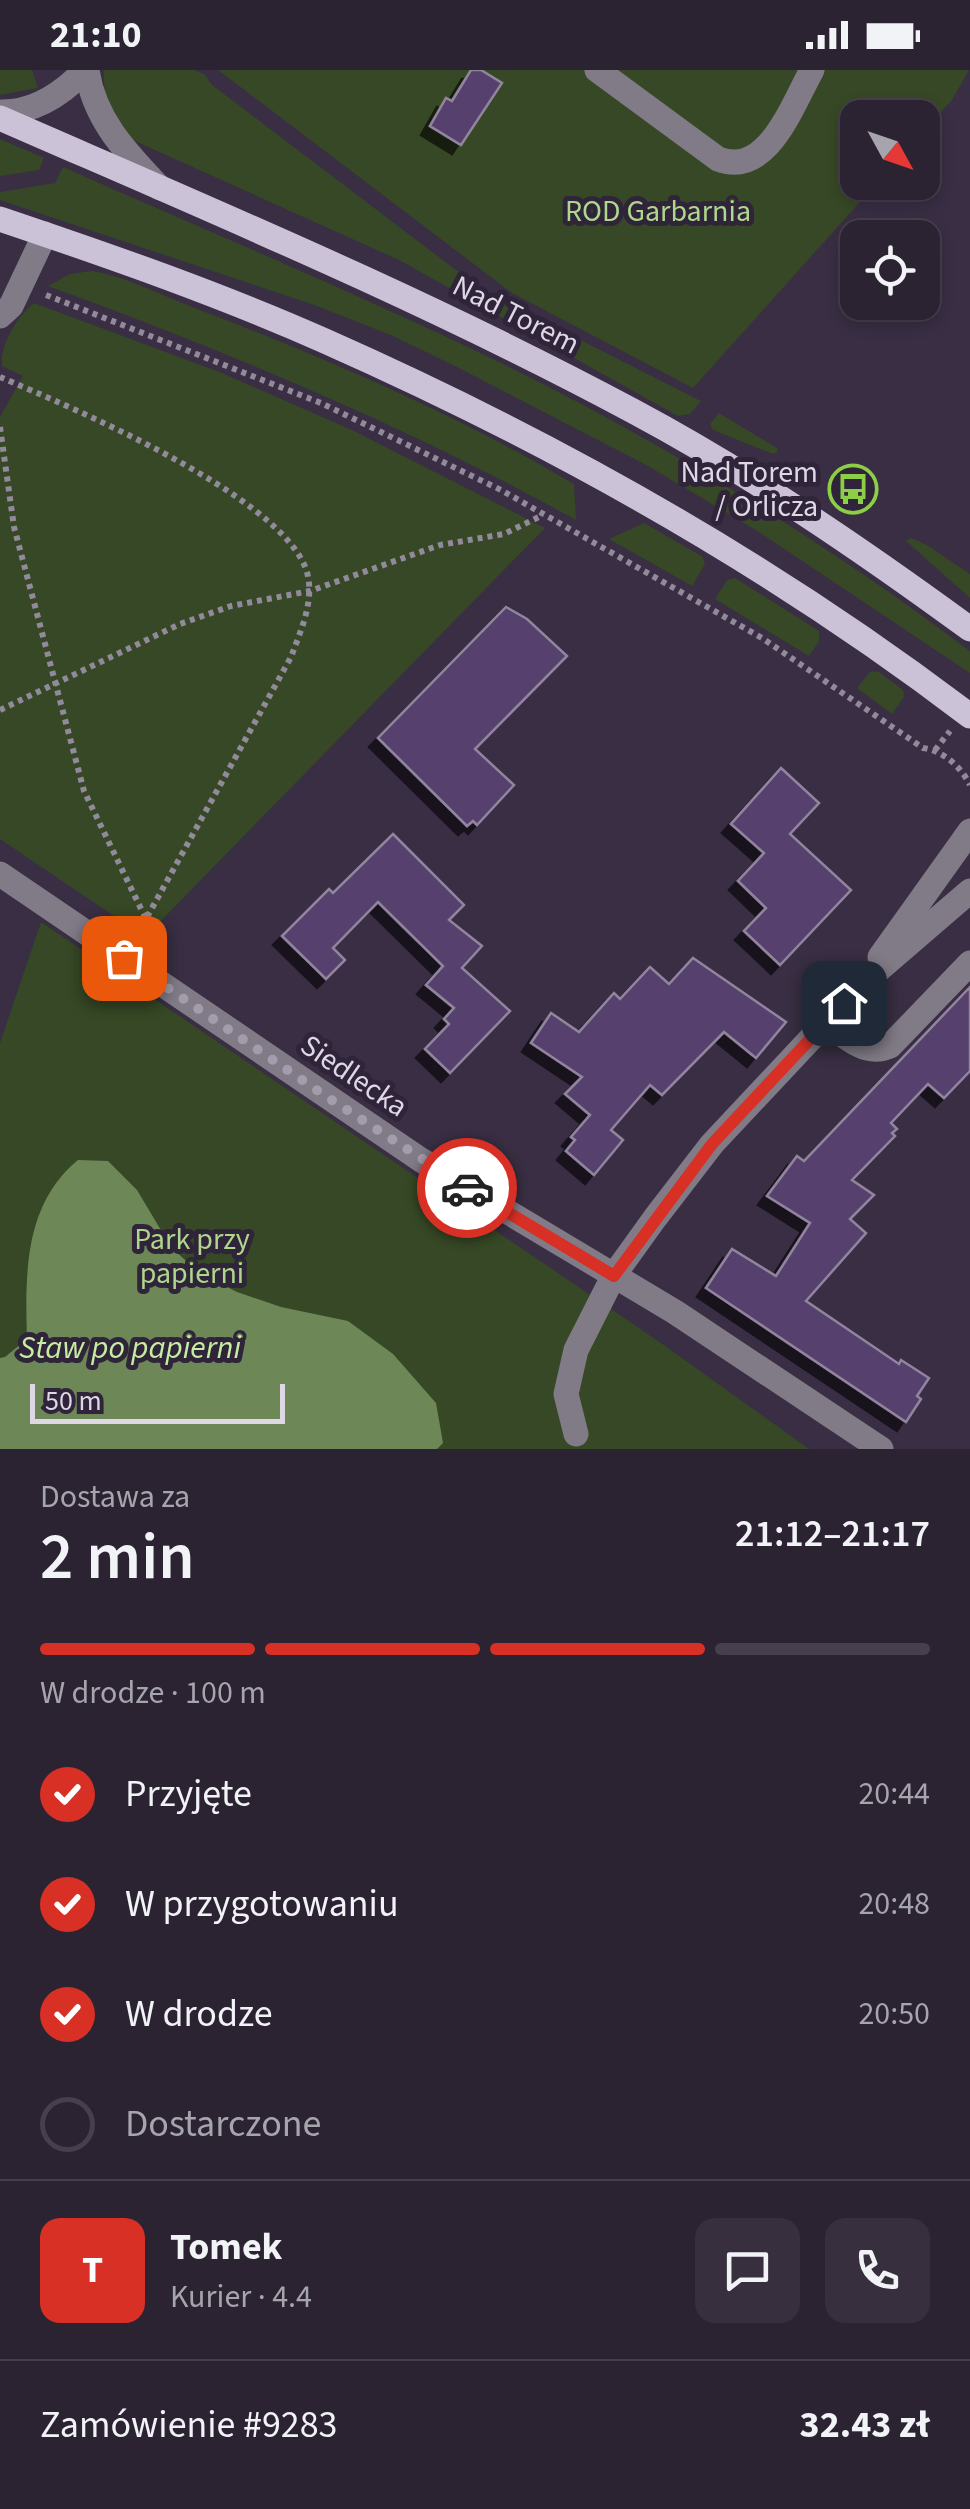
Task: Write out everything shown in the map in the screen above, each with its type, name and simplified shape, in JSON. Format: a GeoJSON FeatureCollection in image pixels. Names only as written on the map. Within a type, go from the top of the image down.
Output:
{"type":"FeatureCollection","features":[{"type":"Feature","properties":{"kind":"main road","name":"Nad Torem"},"geometry":{"type":"LineString","coordinates":[[0,115],[448,316],[635,412],[807,514],[970,629]]}},
{"type":"Feature","properties":{"kind":"main road"},"geometry":{"type":"LineString","coordinates":[[0,219],[195,287],[306,332],[500,424],[619,487],[772,578],[875,646],[962,721]]}},
{"type":"Feature","properties":{"kind":"street"},"geometry":{"type":"LineString","coordinates":[[0,115],[34,106],[72,84],[86,70]]}},
{"type":"Feature","properties":{"kind":"street"},"geometry":{"type":"LineString","coordinates":[[86,70],[99,112],[122,148],[160,188]]}},
{"type":"Feature","properties":{"kind":"street"},"geometry":{"type":"LineString","coordinates":[[597,70],[718,159],[732,164],[747,162],[766,147],[812,70]]}},
{"type":"Feature","properties":{"kind":"street"},"geometry":{"type":"LineString","coordinates":[[0,316],[11,306],[45,234]]}},
{"type":"Feature","properties":{"kind":"street"},"geometry":{"type":"LineString","coordinates":[[862,984],[970,830]]}},
{"type":"Feature","properties":{"kind":"street","name":"Siedlecka"},"geometry":{"type":"LineString","coordinates":[[0,874],[421,1160],[614,1276],[881,1449]]}},
{"type":"Feature","properties":{"kind":"street"},"geometry":{"type":"LineString","coordinates":[[576,1434],[566,1394],[576,1350],[614,1276],[712,1144],[862,984],[970,891]]}},
{"type":"Feature","properties":{"kind":"street"},"geometry":{"type":"LineString","coordinates":[[826,1022],[863,1048],[877,1052],[890,1046],[970,963]]}},
{"type":"Feature","properties":{"kind":"path"},"geometry":{"type":"LineString","coordinates":[[40,293],[320,403],[501,490],[762,638],[923,748],[935,750],[961,769],[970,785]]}},
{"type":"Feature","properties":{"kind":"path"},"geometry":{"type":"LineString","coordinates":[[0,377],[128,432],[238,499],[288,539],[307,572],[310,591],[291,657],[124,958]]}},
{"type":"Feature","properties":{"kind":"path"},"geometry":{"type":"LineString","coordinates":[[0,427],[14,528],[84,791],[146,918]]}},
{"type":"Feature","properties":{"kind":"path"},"geometry":{"type":"LineString","coordinates":[[0,710],[180,624],[231,606],[310,591],[440,545],[504,534],[544,514]]}},
{"type":"Feature","properties":{"kind":"path"},"geometry":{"type":"LineString","coordinates":[[935,750],[962,721]]}},
{"type":"Feature","properties":{"kind":"green space"},"geometry":{"type":"Polygon","coordinates":[[[0,70],[32,70],[38,88],[0,95],[0,70]]]}},
{"type":"Feature","properties":{"kind":"green space"},"geometry":{"type":"Polygon","coordinates":[[[104,70],[194,70],[204,74],[212,85],[485,292],[701,401],[690,414],[678,416],[399,260],[135,141],[110,110],[104,70]]]}},
{"type":"Feature","properties":{"kind":"green space","name":"ROD Garbarnia"},"geometry":{"type":"Polygon","coordinates":[[[218,70],[969,70],[940,113],[940,100],[840,100],[840,200],[862,200],[693,388],[512,293],[218,70]]]}},
{"type":"Feature","properties":{"kind":"green space"},"geometry":{"type":"Polygon","coordinates":[[[0,139],[44,158],[39,170],[0,176],[0,139]]]}},
{"type":"Feature","properties":{"kind":"green space"},"geometry":{"type":"Polygon","coordinates":[[[63,167],[472,349],[602,415],[790,526],[911,608],[970,651],[970,673],[759,532],[648,466],[461,369],[317,306],[0,200],[0,192],[55,183],[63,167]]]}},
{"type":"Feature","properties":{"kind":"green space"},"geometry":{"type":"Polygon","coordinates":[[[92,271],[133,283],[294,347],[485,435],[574,484],[576,520],[448,453],[316,392],[48,286],[70,274],[92,271]]]}},
{"type":"Feature","properties":{"kind":"green space"},"geometry":{"type":"Polygon","coordinates":[[[34,303],[222,373],[352,430],[545,528],[145,937],[0,839],[0,417],[23,376],[2,366],[2,358],[11,332],[34,303]]]}},
{"type":"Feature","properties":{"kind":"green space"},"geometry":{"type":"Polygon","coordinates":[[[719,413],[777,448],[777,452],[773,454],[713,430],[710,424],[719,413]]]}},
{"type":"Feature","properties":{"kind":"green space"},"geometry":{"type":"Polygon","coordinates":[[[644,523],[703,557],[705,564],[692,586],[609,539],[644,523]]]}},
{"type":"Feature","properties":{"kind":"green space"},"geometry":{"type":"Polygon","coordinates":[[[911,538],[970,574],[970,598],[906,541],[911,538]]]}},
{"type":"Feature","properties":{"kind":"green space"},"geometry":{"type":"Polygon","coordinates":[[[735,578],[819,631],[819,641],[809,656],[715,599],[727,580],[735,578]]]}},
{"type":"Feature","properties":{"kind":"green space"},"geometry":{"type":"Polygon","coordinates":[[[871,671],[879,672],[903,690],[904,697],[892,714],[857,688],[871,671]]]}},
{"type":"Feature","properties":{"kind":"green space","name":"Park przy papierni"},"geometry":{"type":"Polygon","coordinates":[[[41,922],[661,1343],[809,1449],[0,1449],[0,1043],[41,922]]]}},
{"type":"Feature","properties":{"kind":"water","name":"Staw po papierni"},"geometry":{"type":"Polygon","coordinates":[[[78,1160],[108,1161],[137,1190],[171,1247],[198,1272],[237,1292],[281,1307],[348,1321],[393,1354],[436,1403],[443,1443],[437,1449],[0,1449],[0,1358],[27,1339],[28,1266],[38,1219],[60,1178],[78,1160]]]}},
{"type":"Feature","properties":{"kind":"building"},"geometry":{"type":"Polygon","coordinates":[[[471,70],[481,70],[502,83],[461,145],[430,126],[446,98],[452,101],[471,70]]]}},
{"type":"Feature","properties":{"kind":"building"},"geometry":{"type":"Polygon","coordinates":[[[506,607],[527,619],[567,656],[475,749],[514,785],[477,825],[473,821],[467,826],[378,738],[506,607]]]}},
{"type":"Feature","properties":{"kind":"building"},"geometry":{"type":"Polygon","coordinates":[[[781,768],[819,803],[790,834],[851,890],[780,965],[744,931],[766,908],[738,881],[764,853],[731,824],[781,768]]]}},
{"type":"Feature","properties":{"kind":"building"},"geometry":{"type":"Polygon","coordinates":[[[393,834],[464,905],[449,920],[482,946],[462,968],[510,1011],[450,1073],[425,1049],[449,1024],[444,1019],[454,1008],[426,985],[443,966],[378,902],[333,948],[345,960],[326,979],[282,936],[393,834]]]}},
{"type":"Feature","properties":{"kind":"building"},"geometry":{"type":"Polygon","coordinates":[[[693,958],[786,1022],[756,1058],[724,1032],[662,1095],[650,1085],[611,1130],[623,1140],[594,1175],[566,1151],[575,1140],[571,1137],[590,1115],[565,1094],[582,1077],[531,1043],[551,1013],[579,1032],[614,993],[620,999],[650,967],[669,984],[693,958]]]}},
{"type":"Feature","properties":{"kind":"building"},"geometry":{"type":"Polygon","coordinates":[[[970,987],[970,1071],[944,1098],[928,1084],[891,1123],[897,1129],[892,1133],[895,1136],[852,1180],[874,1195],[850,1219],[866,1233],[806,1301],[899,1364],[901,1360],[929,1378],[906,1422],[706,1288],[732,1249],[776,1276],[810,1223],[767,1196],[797,1156],[804,1161],[970,987]]]}},
{"type":"Feature","properties":{"kind":"way so far"},"geometry":{"type":"LineString","coordinates":[[124,958],[467,1188]]}},
{"type":"Feature","properties":{"kind":"place","name":"Nad Torem / Orlicza"},"geometry":{"type":"Point","coordinates":[853,489]}},
{"type":"Feature","properties":{"kind":"route"},"geometry":{"type":"LineString","coordinates":[[467,1188],[614,1276],[712,1144],[844,1003]]}}]}
